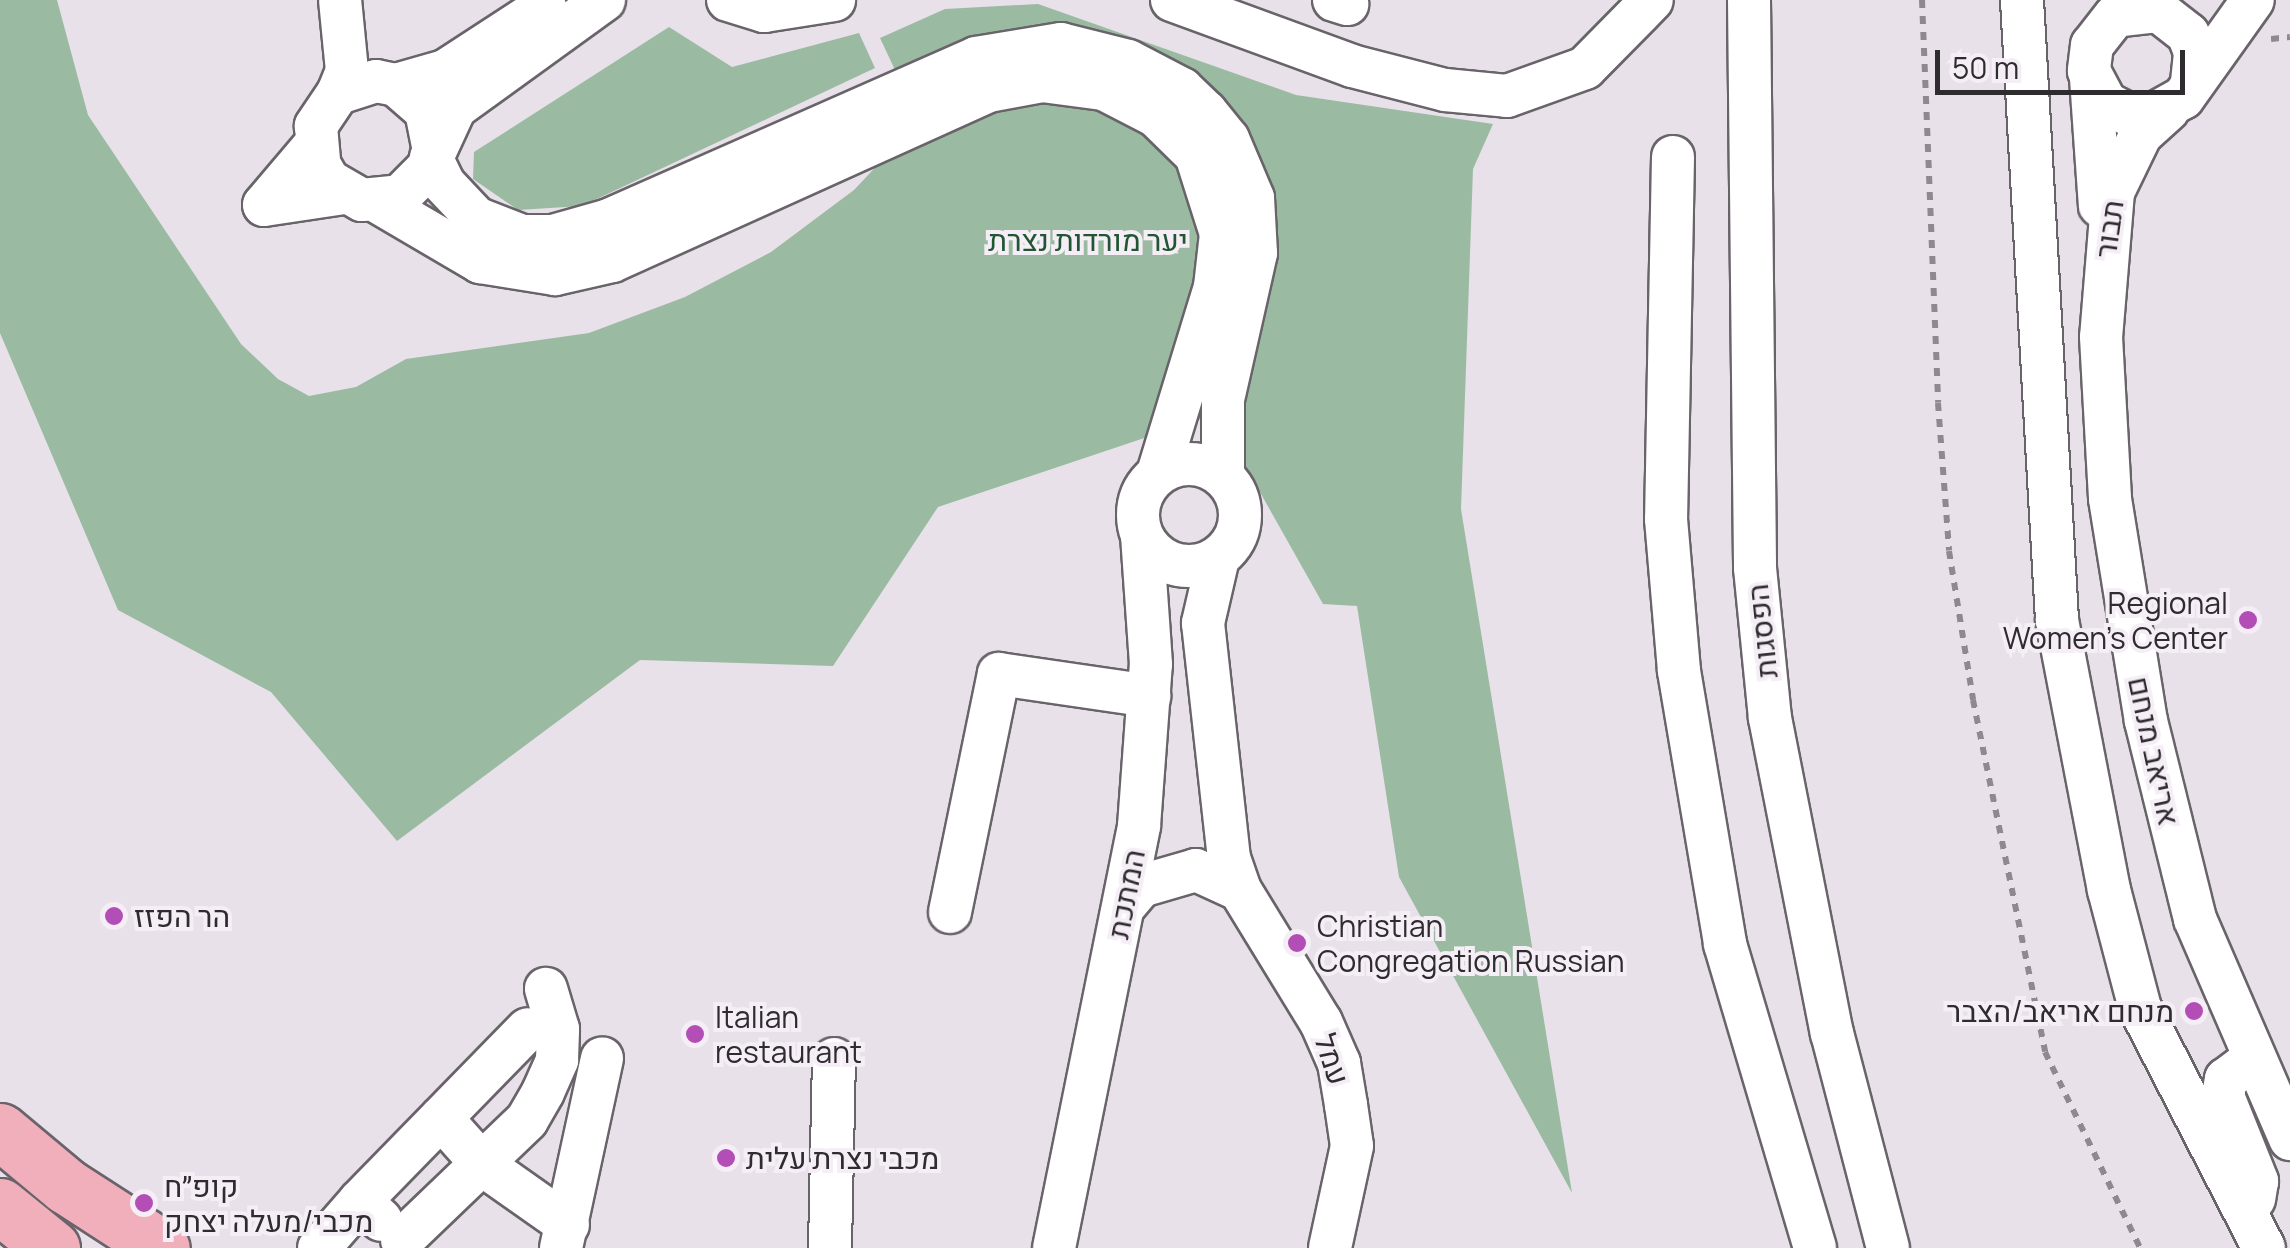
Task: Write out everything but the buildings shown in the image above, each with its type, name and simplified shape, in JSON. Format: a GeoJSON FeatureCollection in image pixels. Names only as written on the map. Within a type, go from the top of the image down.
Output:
{"type":"FeatureCollection","features":[{"type":"Feature","properties":{"kind":"main road"},"geometry":{"type":"LineString","coordinates":[[4,1131],[162,1248]]}},
{"type":"Feature","properties":{"kind":"main road"},"geometry":{"type":"LineString","coordinates":[[0,1206],[52,1248]]}},
{"type":"Feature","properties":{"kind":"street"},"geometry":{"type":"LineString","coordinates":[[341,0],[392,84],[426,111],[432,154],[444,184],[476,218],[522,236],[554,236],[609,220],[976,58],[1061,44],[1128,60],[1182,88],[1228,139],[1253,198],[1256,253],[1223,399],[1223,476]]}},
{"type":"Feature","properties":{"kind":"street"},"geometry":{"type":"LineString","coordinates":[[338,93],[347,71],[341,0]]}},
{"type":"Feature","properties":{"kind":"street"},"geometry":{"type":"LineString","coordinates":[[553,0],[446,72],[392,84],[356,83],[338,93],[324,108],[314,146],[264,205],[360,197],[416,185],[455,108],[474,90],[604,0]]}},
{"type":"Feature","properties":{"kind":"street"},"geometry":{"type":"LineString","coordinates":[[728,0],[764,10],[834,0]]}},
{"type":"Feature","properties":{"kind":"street"},"geometry":{"type":"LineString","coordinates":[[1172,0],[1352,66],[1445,90],[1507,96],[1585,68],[1652,0]]}},
{"type":"Feature","properties":{"kind":"street","name":"הפסגות"},"geometry":{"type":"LineString","coordinates":[[1749,0],[1756,568],[1770,718],[1832,1033],[1888,1248]]}},
{"type":"Feature","properties":{"kind":"street"},"geometry":{"type":"LineString","coordinates":[[2022,0],[2057,620],[2110,890],[2140,1008],[2264,1248]]}},
{"type":"Feature","properties":{"kind":"street","name":"תבור"},"geometry":{"type":"LineString","coordinates":[[2088,0],[2103,282]]}},
{"type":"Feature","properties":{"kind":"street"},"geometry":{"type":"LineString","coordinates":[[2142,7],[2188,34],[2196,64],[2180,96],[2132,116],[2106,103],[2091,61],[2114,16],[2142,7],[2186,17],[2235,0]]}},
{"type":"Feature","properties":{"kind":"street","name":"תבור"},"geometry":{"type":"LineString","coordinates":[[2103,282],[2113,192],[2141,134],[2180,96],[2253,0]]}},
{"type":"Feature","properties":{"kind":"street"},"geometry":{"type":"LineString","coordinates":[[314,146],[329,181],[480,262],[555,274],[612,261],[988,91],[1042,81],[1104,88],[1156,116],[1196,155],[1221,234],[1215,286],[1158,474],[1140,503],[1142,536],[1150,550],[1179,566],[1218,558],[1241,524],[1235,490],[1223,476],[1191,463],[1158,474]]}},
{"type":"Feature","properties":{"kind":"street"},"geometry":{"type":"LineString","coordinates":[[1673,158],[1665,446],[1679,671],[1725,944],[1815,1248]]}},
{"type":"Feature","properties":{"kind":"street","name":"אריאב מנחם"},"geometry":{"type":"LineString","coordinates":[[2103,282],[2110,500],[2146,721],[2195,919],[2252,1060],[2290,1139]]}},
{"type":"Feature","properties":{"kind":"street","name":"המתכת"},"geometry":{"type":"LineString","coordinates":[[1054,1248],[1126,904],[1150,696],[1151,618],[1142,536]]}},
{"type":"Feature","properties":{"kind":"street","name":"עמל"},"geometry":{"type":"LineString","coordinates":[[1218,558],[1203,623],[1223,820],[1240,890],[1338,1063],[1352,1146],[1330,1248]]}},
{"type":"Feature","properties":{"kind":"street"},"geometry":{"type":"LineString","coordinates":[[950,912],[998,674],[1150,696]]}},
{"type":"Feature","properties":{"kind":"street"},"geometry":{"type":"LineString","coordinates":[[1126,904],[1142,886],[1196,870],[1240,890]]}},
{"type":"Feature","properties":{"kind":"street"},"geometry":{"type":"LineString","coordinates":[[360,1201],[398,1244],[526,1120],[558,1060],[558,1029],[546,989]]}},
{"type":"Feature","properties":{"kind":"street"},"geometry":{"type":"LineString","coordinates":[[319,1248],[528,1029]]}},
{"type":"Feature","properties":{"kind":"street"},"geometry":{"type":"LineString","coordinates":[[441,1118],[483,1165],[564,1237],[602,1058]]}},
{"type":"Feature","properties":{"kind":"street"},"geometry":{"type":"LineString","coordinates":[[830,1248],[834,1059]]}},
{"type":"Feature","properties":{"kind":"street"},"geometry":{"type":"LineString","coordinates":[[2244,1211],[2256,1197],[2256,1180],[2222,1096],[2226,1079],[2252,1060]]}},
{"type":"Feature","properties":{"kind":"path"},"geometry":{"type":"LineString","coordinates":[[1922,0],[1938,403],[1949,551],[1973,700],[2046,1052],[2140,1248]]}},
{"type":"Feature","properties":{"kind":"green space","name":"יער מורדות נצרת"},"geometry":{"type":"Polygon","coordinates":[[[0,0],[57,0],[88,115],[241,344],[278,379],[309,396],[356,387],[406,359],[589,333],[685,297],[771,252],[854,190],[919,121],[880,38],[945,9],[1038,4],[1296,95],[1493,124],[1473,169],[1461,509],[1572,1193],[1399,877],[1357,606],[1323,604],[1216,414],[938,507],[833,666],[640,660],[397,841],[271,692],[118,610],[0,333],[0,0]]]}},
{"type":"Feature","properties":{"kind":"green space"},"geometry":{"type":"Polygon","coordinates":[[[669,27],[732,67],[859,33],[875,68],[582,206],[518,210],[473,179],[474,152],[669,27]]]}},
{"type":"Feature","properties":{"kind":"place","name":"Regional Women's Center"},"geometry":{"type":"Point","coordinates":[2248,620]}},
{"type":"Feature","properties":{"kind":"place","name":"הר הפזז"},"geometry":{"type":"Point","coordinates":[114,916]}},
{"type":"Feature","properties":{"kind":"place","name":"Christian Congregation Russian"},"geometry":{"type":"Point","coordinates":[1297,943]}},
{"type":"Feature","properties":{"kind":"place","name":"מנחם אריאב/הצבר"},"geometry":{"type":"Point","coordinates":[2194,1011]}},
{"type":"Feature","properties":{"kind":"place","name":"Italian restaurant"},"geometry":{"type":"Point","coordinates":[695,1034]}},
{"type":"Feature","properties":{"kind":"place","name":"מכבי נצרת עלית"},"geometry":{"type":"Point","coordinates":[726,1158]}},
{"type":"Feature","properties":{"kind":"place","name":"קופ״ח מכבי/מעלה יצחק"},"geometry":{"type":"Point","coordinates":[144,1203]}}]}
